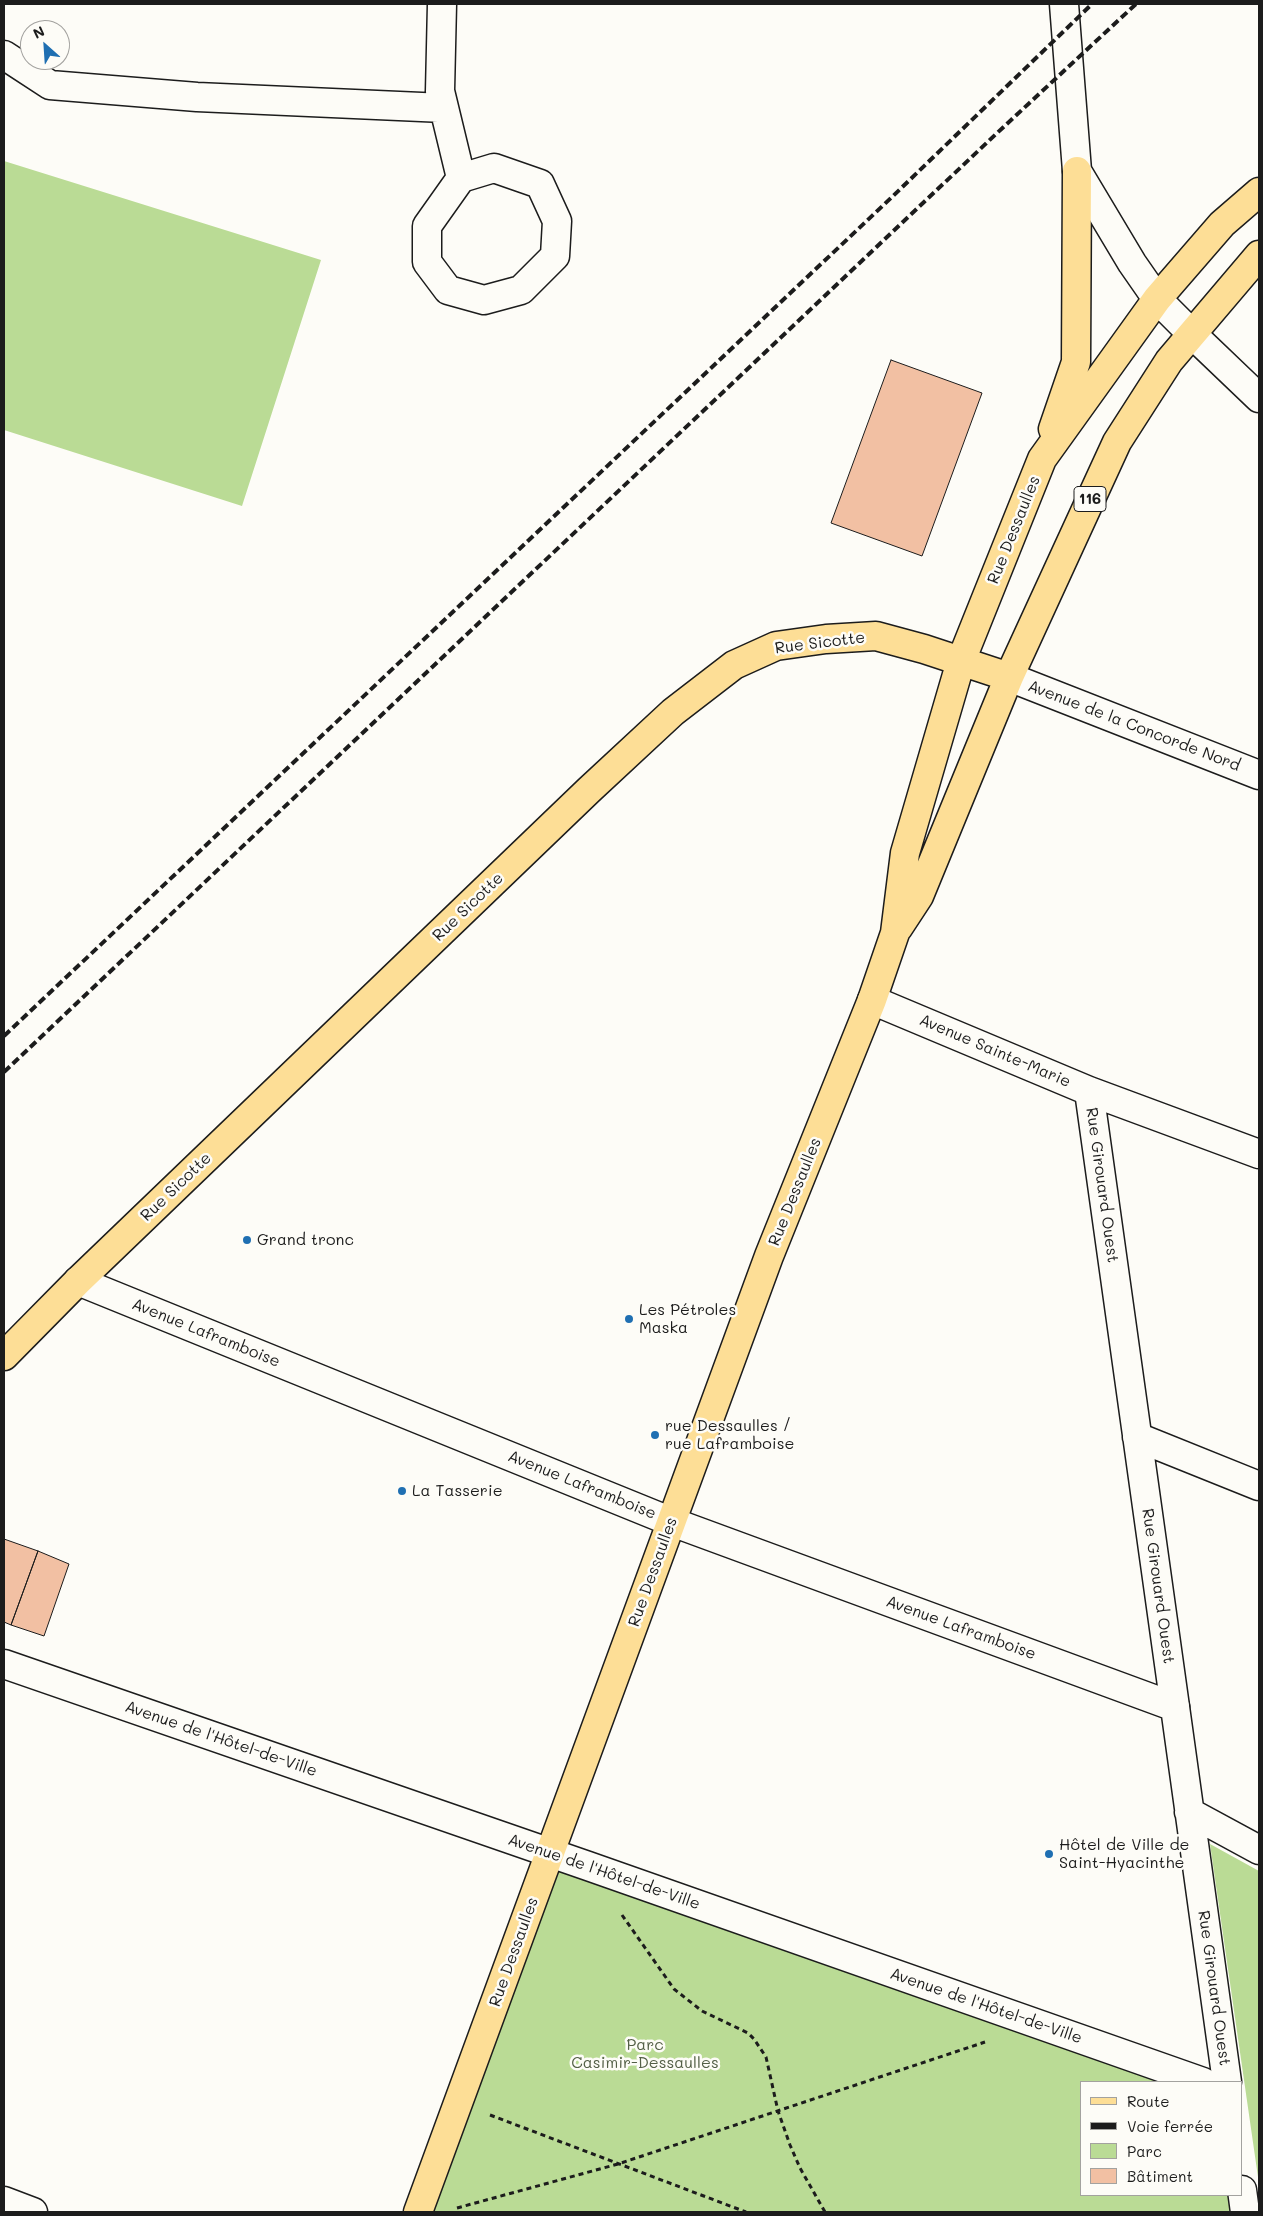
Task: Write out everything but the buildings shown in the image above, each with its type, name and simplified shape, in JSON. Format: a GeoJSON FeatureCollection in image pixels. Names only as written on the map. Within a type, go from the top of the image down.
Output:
{"type":"FeatureCollection","features":[{"type":"Feature","properties":{"kind":"main road"},"geometry":{"type":"LineString","coordinates":[[1042,459],[1076,362],[1077,170]]}},
{"type":"Feature","properties":{"kind":"main road","name":"Rue Dessaulles"},"geometry":{"type":"LineString","coordinates":[[418,2212],[769,1256],[872,1000],[895,933],[905,853],[961,661],[1042,459],[1157,299],[1222,224],[1259,192]]}},
{"type":"Feature","properties":{"kind":"main road","name":"Rue Dessaulles"},"geometry":{"type":"LineString","coordinates":[[895,933],[919,896],[1009,677],[1117,442],[1169,361],[1259,255]]}},
{"type":"Feature","properties":{"kind":"main road","name":"Rue Sicotte"},"geometry":{"type":"LineString","coordinates":[[4,1356],[78,1281],[596,784],[673,712],[734,665],[776,646],[826,639],[876,636],[924,649],[1009,677]]}},
{"type":"Feature","properties":{"kind":"street"},"geometry":{"type":"LineString","coordinates":[[442,4],[440,91],[461,178],[427,226],[427,262],[448,290],[484,300],[521,290],[555,256],[557,221],[540,184],[494,168],[461,178]]}},
{"type":"Feature","properties":{"kind":"street"},"geometry":{"type":"LineString","coordinates":[[1064,4],[1077,170],[1132,263],[1157,299],[1259,398]]}},
{"type":"Feature","properties":{"kind":"street"},"geometry":{"type":"LineString","coordinates":[[4,54],[50,85],[197,96],[444,108]]}},
{"type":"Feature","properties":{"kind":"street","name":"Avenue de la Concorde Nord"},"geometry":{"type":"LineString","coordinates":[[1009,677],[1259,775]]}},
{"type":"Feature","properties":{"kind":"street","name":"Avenue Sainte-Marie"},"geometry":{"type":"LineString","coordinates":[[872,1000],[1089,1091],[1259,1154]]}},
{"type":"Feature","properties":{"kind":"street","name":"Rue Girouard Ouest"},"geometry":{"type":"LineString","coordinates":[[1089,1091],[1227,2081]]}},
{"type":"Feature","properties":{"kind":"street","name":"Avenue Laframboise"},"geometry":{"type":"LineString","coordinates":[[78,1281],[672,1522],[1175,1707]]}},
{"type":"Feature","properties":{"kind":"street"},"geometry":{"type":"LineString","coordinates":[[1137,1437],[1259,1486]]}},
{"type":"Feature","properties":{"kind":"street","name":"Avenue de l'Hôtel-de-Ville"},"geometry":{"type":"LineString","coordinates":[[4,1664],[1200,2081]]}},
{"type":"Feature","properties":{"kind":"street"},"geometry":{"type":"LineString","coordinates":[[1189,1812],[1259,1850]]}},
{"type":"Feature","properties":{"kind":"street"},"geometry":{"type":"LineString","coordinates":[[1243,2196],[1245,2212]]}},
{"type":"Feature","properties":{"kind":"street"},"geometry":{"type":"LineString","coordinates":[[4,2201],[34,2212]]}},
{"type":"Feature","properties":{"kind":"path"},"geometry":{"type":"LineString","coordinates":[[620,1912],[674,1989],[702,2011],[748,2033],[754,2039],[766,2057],[778,2111],[800,2168],[825,2212]]}},
{"type":"Feature","properties":{"kind":"path"},"geometry":{"type":"LineString","coordinates":[[451,2210],[618,2164],[1038,2024]]}},
{"type":"Feature","properties":{"kind":"path"},"geometry":{"type":"LineString","coordinates":[[459,2104],[746,2212]]}},
{"type":"Feature","properties":{"kind":"green space"},"geometry":{"type":"Polygon","coordinates":[[[4,161],[321,260],[242,506],[4,430],[4,161]]]}},
{"type":"Feature","properties":{"kind":"green space"},"geometry":{"type":"Polygon","coordinates":[[[1210,1844],[1259,1871],[1259,2184],[1210,1844]]]}},
{"type":"Feature","properties":{"kind":"green space","name":"Parc Casimir-Dessaulles"},"geometry":{"type":"Polygon","coordinates":[[[550,1853],[1200,2081],[1080,2081],[1080,2196],[1242,2196],[1245,2212],[418,2212],[550,1853]]]}},
{"type":"Feature","properties":{"kind":"railway"},"geometry":{"type":"LineString","coordinates":[[4,1036],[892,197],[1092,4]]}},
{"type":"Feature","properties":{"kind":"railway"},"geometry":{"type":"LineString","coordinates":[[4,1072],[996,134],[1136,4]]}},
{"type":"Feature","properties":{"kind":"place","name":"Grand tronc"},"geometry":{"type":"Point","coordinates":[247,1240]}},
{"type":"Feature","properties":{"kind":"place","name":"Les Pétroles Maska"},"geometry":{"type":"Point","coordinates":[629,1319]}},
{"type":"Feature","properties":{"kind":"place","name":"rue Dessaulles / rue Laframboise"},"geometry":{"type":"Point","coordinates":[655,1435]}},
{"type":"Feature","properties":{"kind":"place","name":"La Tasserie"},"geometry":{"type":"Point","coordinates":[402,1491]}},
{"type":"Feature","properties":{"kind":"place","name":"Hôtel de Ville de Saint-Hyacinthe"},"geometry":{"type":"Point","coordinates":[1049,1854]}}]}
